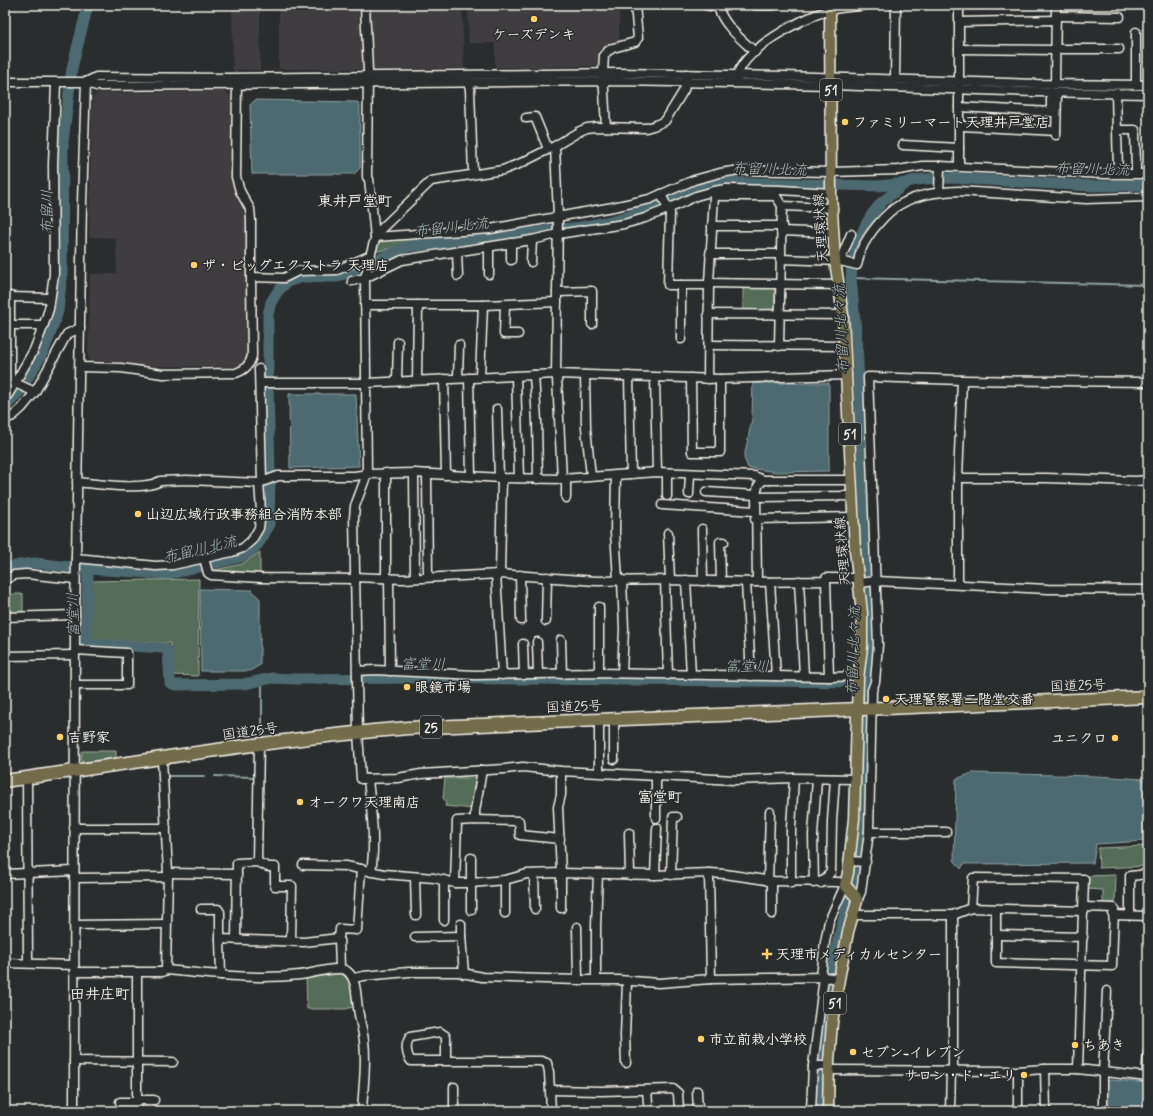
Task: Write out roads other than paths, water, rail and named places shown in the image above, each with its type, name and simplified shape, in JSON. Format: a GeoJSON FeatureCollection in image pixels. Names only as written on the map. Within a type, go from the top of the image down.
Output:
{"type":"FeatureCollection","features":[{"type":"Feature","properties":{"kind":"highway","name":"国道25号"},"geometry":{"type":"LineString","coordinates":[[5,781],[258,744],[358,732],[408,728],[1148,697]]}},
{"type":"Feature","properties":{"kind":"main road","name":"天理環状線"},"geometry":{"type":"LineString","coordinates":[[830,8],[830,173],[834,234],[839,261],[839,285],[844,315],[853,517],[862,613],[862,647],[858,680],[865,709],[856,779],[854,819],[846,887]]}},
{"type":"Feature","properties":{"kind":"main road"},"geometry":{"type":"LineString","coordinates":[[846,887],[857,899]]}},
{"type":"Feature","properties":{"kind":"main road","name":"51"},"geometry":{"type":"LineString","coordinates":[[828,1111],[832,1023],[848,932],[854,915],[857,899]]}},
{"type":"Feature","properties":{"kind":"street"},"geometry":{"type":"LineString","coordinates":[[365,5],[368,76],[368,177],[375,237]]}},
{"type":"Feature","properties":{"kind":"street"},"geometry":{"type":"LineString","coordinates":[[606,127],[604,55],[608,51],[635,42],[638,38],[635,5]]}},
{"type":"Feature","properties":{"kind":"street"},"geometry":{"type":"LineString","coordinates":[[706,5],[719,6],[724,20],[730,28],[755,52]]}},
{"type":"Feature","properties":{"kind":"street"},"geometry":{"type":"LineString","coordinates":[[755,5],[774,5]]}},
{"type":"Feature","properties":{"kind":"street"},"geometry":{"type":"LineString","coordinates":[[736,80],[740,69],[746,61],[772,38],[788,27],[830,8],[866,5]]}},
{"type":"Feature","properties":{"kind":"street"},"geometry":{"type":"LineString","coordinates":[[895,80],[896,5]]}},
{"type":"Feature","properties":{"kind":"street"},"geometry":{"type":"LineString","coordinates":[[959,5],[959,166]]}},
{"type":"Feature","properties":{"kind":"street"},"geometry":{"type":"LineString","coordinates":[[962,126],[1056,133],[1054,90],[1056,5]]}},
{"type":"Feature","properties":{"kind":"street"},"geometry":{"type":"LineString","coordinates":[[959,22],[1120,17]]}},
{"type":"Feature","properties":{"kind":"street"},"geometry":{"type":"LineString","coordinates":[[1136,32],[1136,85]]}},
{"type":"Feature","properties":{"kind":"street"},"geometry":{"type":"LineString","coordinates":[[958,48],[1119,49]]}},
{"type":"Feature","properties":{"kind":"street"},"geometry":{"type":"LineString","coordinates":[[5,82],[84,82],[101,86],[368,76],[468,79],[604,77],[831,82],[1148,94]]}},
{"type":"Feature","properties":{"kind":"street"},"geometry":{"type":"LineString","coordinates":[[687,78],[684,90],[665,121],[646,128],[596,127],[580,131],[552,148],[503,170],[431,181],[379,231],[375,237],[368,258],[366,275],[367,474],[355,506],[354,518],[358,732],[361,779],[398,778],[421,774],[523,767],[561,771],[735,780],[794,778],[856,779]]}},
{"type":"Feature","properties":{"kind":"street"},"geometry":{"type":"LineString","coordinates":[[237,81],[368,85],[468,79]]}},
{"type":"Feature","properties":{"kind":"street"},"geometry":{"type":"LineString","coordinates":[[468,79],[473,174]]}},
{"type":"Feature","properties":{"kind":"street"},"geometry":{"type":"LineString","coordinates":[[831,82],[895,80],[959,86]]}},
{"type":"Feature","properties":{"kind":"street"},"geometry":{"type":"LineString","coordinates":[[80,367],[121,368],[163,374],[236,373],[246,369],[251,362],[251,220],[250,209],[240,191],[236,177],[237,81]]}},
{"type":"Feature","properties":{"kind":"street"},"geometry":{"type":"LineString","coordinates":[[12,383],[22,372],[34,350],[49,308],[54,274],[53,165],[59,82]]}},
{"type":"Feature","properties":{"kind":"street"},"geometry":{"type":"LineString","coordinates":[[74,1111],[74,685],[84,82]]}},
{"type":"Feature","properties":{"kind":"street"},"geometry":{"type":"LineString","coordinates":[[1054,90],[1148,85]]}},
{"type":"Feature","properties":{"kind":"street"},"geometry":{"type":"LineString","coordinates":[[959,107],[1051,112],[1054,90]]}},
{"type":"Feature","properties":{"kind":"street"},"geometry":{"type":"LineString","coordinates":[[1116,93],[1118,170]]}},
{"type":"Feature","properties":{"kind":"street"},"geometry":{"type":"LineString","coordinates":[[526,118],[535,118],[552,148],[558,216],[556,374],[558,378],[566,498]]}},
{"type":"Feature","properties":{"kind":"street"},"geometry":{"type":"LineString","coordinates":[[1117,130],[1135,130],[1136,170]]}},
{"type":"Feature","properties":{"kind":"street"},"geometry":{"type":"LineString","coordinates":[[903,145],[959,148]]}},
{"type":"Feature","properties":{"kind":"street"},"geometry":{"type":"LineString","coordinates":[[375,237],[490,229],[638,203],[661,195],[694,180],[720,173],[740,170],[830,173],[899,170],[922,166],[959,166],[1106,174],[1148,174]]}},
{"type":"Feature","properties":{"kind":"street"},"geometry":{"type":"LineString","coordinates":[[939,191],[940,166]]}},
{"type":"Feature","properties":{"kind":"street"},"geometry":{"type":"LineString","coordinates":[[352,281],[402,260],[624,224],[645,218],[696,196],[714,191],[726,189],[831,191]]}},
{"type":"Feature","properties":{"kind":"street"},"geometry":{"type":"LineString","coordinates":[[710,254],[780,256],[839,261],[857,265],[861,250],[871,233],[883,218],[900,204],[939,191],[1086,199],[1148,197]]}},
{"type":"Feature","properties":{"kind":"street"},"geometry":{"type":"LineString","coordinates":[[661,195],[670,213],[668,285],[839,285]]}},
{"type":"Feature","properties":{"kind":"street"},"geometry":{"type":"LineString","coordinates":[[708,379],[708,314],[714,196],[776,196],[782,206],[779,346]]}},
{"type":"Feature","properties":{"kind":"street"},"geometry":{"type":"LineString","coordinates":[[782,206],[833,208]]}},
{"type":"Feature","properties":{"kind":"street"},"geometry":{"type":"LineString","coordinates":[[712,226],[781,229],[834,234]]}},
{"type":"Feature","properties":{"kind":"street"},"geometry":{"type":"LineString","coordinates":[[839,261],[851,234]]}},
{"type":"Feature","properties":{"kind":"street"},"geometry":{"type":"LineString","coordinates":[[531,262],[532,240]]}},
{"type":"Feature","properties":{"kind":"street"},"geometry":{"type":"LineString","coordinates":[[511,260],[512,243]]}},
{"type":"Feature","properties":{"kind":"street"},"geometry":{"type":"LineString","coordinates":[[489,247],[489,274]]}},
{"type":"Feature","properties":{"kind":"street"},"geometry":{"type":"LineString","coordinates":[[457,252],[458,276]]}},
{"type":"Feature","properties":{"kind":"street"},"geometry":{"type":"LineString","coordinates":[[251,277],[284,278],[298,271],[337,270],[368,258]]}},
{"type":"Feature","properties":{"kind":"street"},"geometry":{"type":"LineString","coordinates":[[681,285],[681,339]]}},
{"type":"Feature","properties":{"kind":"street"},"geometry":{"type":"LineString","coordinates":[[557,292],[592,291],[592,324]]}},
{"type":"Feature","properties":{"kind":"street"},"geometry":{"type":"LineString","coordinates":[[5,397],[8,395],[12,383],[10,296],[50,298]]}},
{"type":"Feature","properties":{"kind":"street"},"geometry":{"type":"LineString","coordinates":[[365,305],[505,305],[557,302]]}},
{"type":"Feature","properties":{"kind":"street"},"geometry":{"type":"LineString","coordinates":[[417,380],[418,305]]}},
{"type":"Feature","properties":{"kind":"street"},"geometry":{"type":"LineString","coordinates":[[480,377],[482,305]]}},
{"type":"Feature","properties":{"kind":"street"},"geometry":{"type":"LineString","coordinates":[[505,305],[504,334],[518,334]]}},
{"type":"Feature","properties":{"kind":"street"},"geometry":{"type":"LineString","coordinates":[[708,314],[844,315]]}},
{"type":"Feature","properties":{"kind":"street"},"geometry":{"type":"LineString","coordinates":[[10,325],[43,325]]}},
{"type":"Feature","properties":{"kind":"street"},"geometry":{"type":"LineString","coordinates":[[5,419],[13,416],[22,408],[67,334],[80,328]]}},
{"type":"Feature","properties":{"kind":"street"},"geometry":{"type":"LineString","coordinates":[[397,381],[398,342]]}},
{"type":"Feature","properties":{"kind":"street"},"geometry":{"type":"LineString","coordinates":[[458,378],[459,345]]}},
{"type":"Feature","properties":{"kind":"street"},"geometry":{"type":"LineString","coordinates":[[709,345],[845,346]]}},
{"type":"Feature","properties":{"kind":"street"},"geometry":{"type":"LineString","coordinates":[[76,560],[156,566],[173,565],[232,552],[243,548],[252,540],[259,528],[261,511],[260,369]]}},
{"type":"Feature","properties":{"kind":"street"},"geometry":{"type":"LineString","coordinates":[[260,383],[367,382],[556,374],[708,379],[847,375]]}},
{"type":"Feature","properties":{"kind":"street"},"geometry":{"type":"LineString","coordinates":[[534,375],[537,421],[538,478]]}},
{"type":"Feature","properties":{"kind":"street"},"geometry":{"type":"LineString","coordinates":[[585,375],[586,428],[591,476]]}},
{"type":"Feature","properties":{"kind":"street"},"geometry":{"type":"LineString","coordinates":[[516,376],[519,478]]}},
{"type":"Feature","properties":{"kind":"street"},"geometry":{"type":"LineString","coordinates":[[629,376],[631,474]]}},
{"type":"Feature","properties":{"kind":"street"},"geometry":{"type":"LineString","coordinates":[[655,377],[657,472]]}},
{"type":"Feature","properties":{"kind":"street"},"geometry":{"type":"LineString","coordinates":[[857,899],[861,892],[869,832],[865,709],[875,682],[878,646],[868,377],[962,380],[1148,382]]}},
{"type":"Feature","properties":{"kind":"street"},"geometry":{"type":"LineString","coordinates":[[469,378],[471,476]]}},
{"type":"Feature","properties":{"kind":"street"},"geometry":{"type":"LineString","coordinates":[[691,378],[692,452],[720,452],[720,379]]}},
{"type":"Feature","properties":{"kind":"street"},"geometry":{"type":"LineString","coordinates":[[444,379],[446,475]]}},
{"type":"Feature","properties":{"kind":"street"},"geometry":{"type":"LineString","coordinates":[[958,584],[958,478],[962,380]]}},
{"type":"Feature","properties":{"kind":"street"},"geometry":{"type":"LineString","coordinates":[[12,383],[33,391]]}},
{"type":"Feature","properties":{"kind":"street"},"geometry":{"type":"LineString","coordinates":[[499,412],[501,445],[498,574],[502,675]]}},
{"type":"Feature","properties":{"kind":"street"},"geometry":{"type":"LineString","coordinates":[[77,482],[141,486],[160,481],[261,482],[278,476],[355,476],[386,473],[414,473],[500,478],[564,478],[657,472],[754,476],[763,480],[851,480]]}},
{"type":"Feature","properties":{"kind":"street"},"geometry":{"type":"LineString","coordinates":[[386,473],[390,671]]}},
{"type":"Feature","properties":{"kind":"street"},"geometry":{"type":"LineString","coordinates":[[414,473],[416,578]]}},
{"type":"Feature","properties":{"kind":"street"},"geometry":{"type":"LineString","coordinates":[[667,473],[667,496]]}},
{"type":"Feature","properties":{"kind":"street"},"geometry":{"type":"LineString","coordinates":[[427,474],[428,577]]}},
{"type":"Feature","properties":{"kind":"street"},"geometry":{"type":"LineString","coordinates":[[689,494],[690,474]]}},
{"type":"Feature","properties":{"kind":"street"},"geometry":{"type":"LineString","coordinates":[[616,475],[615,532],[624,629],[622,673]]}},
{"type":"Feature","properties":{"kind":"street"},"geometry":{"type":"LineString","coordinates":[[958,478],[1148,480]]}},
{"type":"Feature","properties":{"kind":"street"},"geometry":{"type":"LineString","coordinates":[[757,582],[755,515],[756,496],[758,486],[763,480]]}},
{"type":"Feature","properties":{"kind":"street"},"geometry":{"type":"LineString","coordinates":[[706,492],[756,496],[852,496]]}},
{"type":"Feature","properties":{"kind":"street"},"geometry":{"type":"LineString","coordinates":[[662,505],[755,515],[853,517]]}},
{"type":"Feature","properties":{"kind":"street"},"geometry":{"type":"LineString","coordinates":[[702,529],[703,581]]}},
{"type":"Feature","properties":{"kind":"street"},"geometry":{"type":"LineString","coordinates":[[668,533],[668,675]]}},
{"type":"Feature","properties":{"kind":"street"},"geometry":{"type":"LineString","coordinates":[[721,581],[720,542],[724,542]]}},
{"type":"Feature","properties":{"kind":"street"},"geometry":{"type":"LineString","coordinates":[[204,558],[208,574],[261,578],[416,578],[498,574],[596,581],[686,580],[770,582],[826,581],[826,578],[859,581],[1048,589],[1148,590]]}},
{"type":"Feature","properties":{"kind":"street"},"geometry":{"type":"LineString","coordinates":[[5,580],[14,575],[26,574],[76,577]]}},
{"type":"Feature","properties":{"kind":"street"},"geometry":{"type":"LineString","coordinates":[[520,575],[521,620]]}},
{"type":"Feature","properties":{"kind":"street"},"geometry":{"type":"LineString","coordinates":[[546,621],[547,577]]}},
{"type":"Feature","properties":{"kind":"street"},"geometry":{"type":"LineString","coordinates":[[686,580],[691,675]]}},
{"type":"Feature","properties":{"kind":"street"},"geometry":{"type":"LineString","coordinates":[[799,581],[804,676]]}},
{"type":"Feature","properties":{"kind":"street"},"geometry":{"type":"LineString","coordinates":[[826,581],[829,677]]}},
{"type":"Feature","properties":{"kind":"street"},"geometry":{"type":"LineString","coordinates":[[746,582],[751,676]]}},
{"type":"Feature","properties":{"kind":"street"},"geometry":{"type":"LineString","coordinates":[[770,582],[776,676]]}},
{"type":"Feature","properties":{"kind":"street"},"geometry":{"type":"LineString","coordinates":[[599,607],[599,673]]}},
{"type":"Feature","properties":{"kind":"street"},"geometry":{"type":"LineString","coordinates":[[5,617],[75,615]]}},
{"type":"Feature","properties":{"kind":"street"},"geometry":{"type":"LineString","coordinates":[[561,640],[562,674]]}},
{"type":"Feature","properties":{"kind":"street"},"geometry":{"type":"LineString","coordinates":[[537,642],[538,674]]}},
{"type":"Feature","properties":{"kind":"street"},"geometry":{"type":"LineString","coordinates":[[522,644],[524,674]]}},
{"type":"Feature","properties":{"kind":"street"},"geometry":{"type":"LineString","coordinates":[[5,656],[75,653],[127,653],[127,685],[74,685]]}},
{"type":"Feature","properties":{"kind":"street"},"geometry":{"type":"LineString","coordinates":[[357,676],[390,671],[502,675],[622,673],[668,675],[804,676],[858,680]]}},
{"type":"Feature","properties":{"kind":"street"},"geometry":{"type":"LineString","coordinates":[[614,719],[614,759]]}},
{"type":"Feature","properties":{"kind":"street"},"geometry":{"type":"LineString","coordinates":[[599,720],[599,772]]}},
{"type":"Feature","properties":{"kind":"street"},"geometry":{"type":"LineString","coordinates":[[257,862],[258,744]]}},
{"type":"Feature","properties":{"kind":"street"},"geometry":{"type":"LineString","coordinates":[[162,758],[168,875],[166,970]]}},
{"type":"Feature","properties":{"kind":"street"},"geometry":{"type":"LineString","coordinates":[[475,820],[474,811],[482,770]]}},
{"type":"Feature","properties":{"kind":"street"},"geometry":{"type":"LineString","coordinates":[[561,771],[561,795],[558,806],[561,908]]}},
{"type":"Feature","properties":{"kind":"street"},"geometry":{"type":"LineString","coordinates":[[656,776],[656,818]]}},
{"type":"Feature","properties":{"kind":"street"},"geometry":{"type":"LineString","coordinates":[[27,778],[28,963]]}},
{"type":"Feature","properties":{"kind":"street"},"geometry":{"type":"LineString","coordinates":[[791,882],[791,828],[794,778]]}},
{"type":"Feature","properties":{"kind":"street"},"geometry":{"type":"LineString","coordinates":[[368,779],[374,845],[374,857],[371,872]]}},
{"type":"Feature","properties":{"kind":"street"},"geometry":{"type":"LineString","coordinates":[[817,779],[813,835],[817,883]]}},
{"type":"Feature","properties":{"kind":"street"},"geometry":{"type":"LineString","coordinates":[[817,883],[830,872],[835,779]]}},
{"type":"Feature","properties":{"kind":"street"},"geometry":{"type":"LineString","coordinates":[[770,812],[770,881],[772,914]]}},
{"type":"Feature","properties":{"kind":"street"},"geometry":{"type":"LineString","coordinates":[[671,875],[673,817],[677,817]]}},
{"type":"Feature","properties":{"kind":"street"},"geometry":{"type":"LineString","coordinates":[[455,883],[457,820],[519,821],[520,835],[560,839]]}},
{"type":"Feature","properties":{"kind":"street"},"geometry":{"type":"LineString","coordinates":[[74,828],[166,828]]}},
{"type":"Feature","properties":{"kind":"street"},"geometry":{"type":"LineString","coordinates":[[655,875],[657,828]]}},
{"type":"Feature","properties":{"kind":"street"},"geometry":{"type":"LineString","coordinates":[[869,832],[946,832]]}},
{"type":"Feature","properties":{"kind":"street"},"geometry":{"type":"LineString","coordinates":[[629,833],[630,875]]}},
{"type":"Feature","properties":{"kind":"street"},"geometry":{"type":"LineString","coordinates":[[471,858],[471,910]]}},
{"type":"Feature","properties":{"kind":"street"},"geometry":{"type":"LineString","coordinates":[[850,861],[866,862]]}},
{"type":"Feature","properties":{"kind":"street"},"geometry":{"type":"LineString","coordinates":[[236,939],[237,863],[257,862],[268,867],[275,867],[275,886],[292,886],[291,942]]}},
{"type":"Feature","properties":{"kind":"street"},"geometry":{"type":"LineString","coordinates":[[303,865],[346,866],[371,872],[444,880],[455,883],[505,880],[534,874],[561,873],[630,875],[709,873],[770,881],[817,883],[839,882],[846,887],[829,921],[824,942],[811,1111]]}},
{"type":"Feature","properties":{"kind":"street"},"geometry":{"type":"LineString","coordinates":[[340,968],[340,930],[358,930],[361,869]]}},
{"type":"Feature","properties":{"kind":"street"},"geometry":{"type":"LineString","coordinates":[[709,873],[711,979]]}},
{"type":"Feature","properties":{"kind":"street"},"geometry":{"type":"LineString","coordinates":[[5,874],[238,874]]}},
{"type":"Feature","properties":{"kind":"street"},"geometry":{"type":"LineString","coordinates":[[534,874],[535,909]]}},
{"type":"Feature","properties":{"kind":"street"},"geometry":{"type":"LineString","coordinates":[[596,979],[598,874]]}},
{"type":"Feature","properties":{"kind":"street"},"geometry":{"type":"LineString","coordinates":[[1130,916],[1130,876],[1148,874]]}},
{"type":"Feature","properties":{"kind":"street"},"geometry":{"type":"LineString","coordinates":[[415,877],[416,915]]}},
{"type":"Feature","properties":{"kind":"street"},"geometry":{"type":"LineString","coordinates":[[971,908],[973,878],[1084,879],[1078,1069]]}},
{"type":"Feature","properties":{"kind":"street"},"geometry":{"type":"LineString","coordinates":[[444,880],[444,920]]}},
{"type":"Feature","properties":{"kind":"street"},"geometry":{"type":"LineString","coordinates":[[505,880],[505,913]]}},
{"type":"Feature","properties":{"kind":"street"},"geometry":{"type":"LineString","coordinates":[[854,915],[953,915],[971,908],[996,910],[1114,908],[1112,966],[996,963],[996,910]]}},
{"type":"Feature","properties":{"kind":"street"},"geometry":{"type":"LineString","coordinates":[[202,909],[218,909],[220,912],[221,975]]}},
{"type":"Feature","properties":{"kind":"street"},"geometry":{"type":"LineString","coordinates":[[950,1111],[952,1070],[953,915]]}},
{"type":"Feature","properties":{"kind":"street"},"geometry":{"type":"LineString","coordinates":[[1114,915],[1148,916]]}},
{"type":"Feature","properties":{"kind":"street"},"geometry":{"type":"LineString","coordinates":[[74,925],[166,924]]}},
{"type":"Feature","properties":{"kind":"street"},"geometry":{"type":"LineString","coordinates":[[461,924],[464,974]]}},
{"type":"Feature","properties":{"kind":"street"},"geometry":{"type":"LineString","coordinates":[[578,926],[578,980]]}},
{"type":"Feature","properties":{"kind":"street"},"geometry":{"type":"LineString","coordinates":[[996,935],[1083,937]]}},
{"type":"Feature","properties":{"kind":"street"},"geometry":{"type":"LineString","coordinates":[[415,937],[461,936]]}},
{"type":"Feature","properties":{"kind":"street"},"geometry":{"type":"LineString","coordinates":[[220,939],[304,942],[339,938]]}},
{"type":"Feature","properties":{"kind":"street"},"geometry":{"type":"LineString","coordinates":[[5,963],[28,963],[137,972],[162,972],[166,970],[221,975],[264,976],[299,975],[340,968],[354,978],[364,1040],[365,1068],[362,1111]]}},
{"type":"Feature","properties":{"kind":"street"},"geometry":{"type":"LineString","coordinates":[[137,972],[137,1111]]}},
{"type":"Feature","properties":{"kind":"street"},"geometry":{"type":"LineString","coordinates":[[354,978],[409,972],[464,974],[482,977],[578,980],[596,979],[659,983],[711,979],[822,977],[839,979]]}},
{"type":"Feature","properties":{"kind":"street"},"geometry":{"type":"LineString","coordinates":[[626,1063],[625,1036],[627,981]]}},
{"type":"Feature","properties":{"kind":"street"},"geometry":{"type":"LineString","coordinates":[[1103,1111],[1103,1073],[1107,991]]}},
{"type":"Feature","properties":{"kind":"street"},"geometry":{"type":"LineString","coordinates":[[446,1061],[446,1036],[440,1032],[410,1037],[407,1041],[408,1055],[411,1061],[446,1061],[540,1061],[546,1063],[549,1072],[552,1111]]}},
{"type":"Feature","properties":{"kind":"street"},"geometry":{"type":"LineString","coordinates":[[814,1066],[829,1068],[1018,1071],[1078,1069],[1147,1077],[1148,1052]]}},
{"type":"Feature","properties":{"kind":"street"},"geometry":{"type":"LineString","coordinates":[[74,1062],[173,1062]]}},
{"type":"Feature","properties":{"kind":"street"},"geometry":{"type":"LineString","coordinates":[[1045,1069],[1046,1111]]}},
{"type":"Feature","properties":{"kind":"street"},"geometry":{"type":"LineString","coordinates":[[1018,1071],[1018,1111]]}},
{"type":"Feature","properties":{"kind":"street"},"geometry":{"type":"LineString","coordinates":[[454,1087],[454,1111]]}},
{"type":"Feature","properties":{"kind":"street"},"geometry":{"type":"LineString","coordinates":[[551,1090],[602,1091],[673,1089],[678,1093],[679,1111]]}},
{"type":"Feature","properties":{"kind":"street"},"geometry":{"type":"LineString","coordinates":[[647,1090],[648,1104]]}},
{"type":"Feature","properties":{"kind":"street"},"geometry":{"type":"LineString","coordinates":[[697,1091],[698,1111]]}},
{"type":"Feature","properties":{"kind":"street"},"geometry":{"type":"LineString","coordinates":[[120,1102],[154,1100]]}},
{"type":"Feature","properties":{"kind":"water"},"geometry":{"type":"Polygon","coordinates":[[[255,100],[357,102],[360,106],[360,168],[354,174],[252,174],[250,105],[255,100]]]}},
{"type":"Feature","properties":{"kind":"water"},"geometry":{"type":"Polygon","coordinates":[[[753,383],[829,383],[829,471],[777,472],[748,468],[744,458],[752,419],[753,383]]]}},
{"type":"Feature","properties":{"kind":"water"},"geometry":{"type":"Polygon","coordinates":[[[289,394],[356,394],[359,466],[290,468],[289,394]]]}},
{"type":"Feature","properties":{"kind":"water"},"geometry":{"type":"Polygon","coordinates":[[[200,589],[252,590],[260,599],[260,665],[250,671],[201,671],[200,589]]]}},
{"type":"Feature","properties":{"kind":"water"},"geometry":{"type":"Polygon","coordinates":[[[972,773],[1096,776],[1143,779],[1148,784],[1148,837],[1145,841],[1096,844],[1093,863],[964,864],[961,869],[954,860],[956,779],[972,773]]]}},
{"type":"Feature","properties":{"kind":"water"},"geometry":{"type":"Polygon","coordinates":[[[1107,1081],[1148,1083],[1148,1111],[1106,1111],[1107,1081]]]}},
{"type":"Feature","properties":{"kind":"waterway","name":"布留川"},"geometry":{"type":"LineString","coordinates":[[5,407],[20,391],[42,354],[58,311],[62,273],[63,142],[72,68],[88,5]]}},
{"type":"Feature","properties":{"kind":"waterway","name":"布留川北流"},"geometry":{"type":"LineString","coordinates":[[5,569],[35,563],[88,569],[170,574],[241,557],[251,551],[258,544],[269,524],[270,476],[268,315],[271,302],[278,291],[287,282],[303,277],[337,277],[407,247],[580,227],[622,219],[688,191],[702,186],[725,182],[878,186],[925,179],[951,178],[1093,186],[1148,185]]}},
{"type":"Feature","properties":{"kind":"waterway","name":"布留川北々流"},"geometry":{"type":"LineString","coordinates":[[818,1111],[821,1053],[829,985],[837,944],[854,880],[861,834],[866,682],[871,651],[871,618],[865,549],[865,513],[857,342],[851,278],[852,267],[858,243],[872,214],[882,202],[906,183]]}},
{"type":"Feature","properties":{"kind":"waterway"},"geometry":{"type":"LineString","coordinates":[[851,278],[1148,285]]}},
{"type":"Feature","properties":{"kind":"waterway","name":"富堂川"},"geometry":{"type":"LineString","coordinates":[[88,569],[86,643],[164,648],[168,651],[170,683],[175,685],[244,684],[272,678],[866,682]]}},
{"type":"Feature","properties":{"kind":"waterway"},"geometry":{"type":"LineString","coordinates":[[262,680],[262,739]]}},
{"type":"Feature","properties":{"kind":"waterway"},"geometry":{"type":"LineString","coordinates":[[168,798],[168,776],[204,776]]}},
{"type":"Feature","properties":{"kind":"waterway"},"geometry":{"type":"LineString","coordinates":[[215,776],[255,777]]}},
{"type":"Feature","properties":{"kind":"place","name":"ケーズデンキ"},"geometry":{"type":"Point","coordinates":[534,19]}},
{"type":"Feature","properties":{"kind":"place","name":"ファミリーマート天理井戸堂店"},"geometry":{"type":"Point","coordinates":[845,122]}},
{"type":"Feature","properties":{"kind":"place","name":"ザ・ビッグエクストラ 天理店"},"geometry":{"type":"Point","coordinates":[194,265]}},
{"type":"Feature","properties":{"kind":"place","name":"山辺広域行政事務組合消防本部"},"geometry":{"type":"Point","coordinates":[138,514]}},
{"type":"Feature","properties":{"kind":"place","name":"眼鏡市場"},"geometry":{"type":"Point","coordinates":[407,687]}},
{"type":"Feature","properties":{"kind":"place","name":"天理警察署二階堂交番"},"geometry":{"type":"Point","coordinates":[886,699]}},
{"type":"Feature","properties":{"kind":"place","name":"吉野家"},"geometry":{"type":"Point","coordinates":[60,737]}},
{"type":"Feature","properties":{"kind":"place","name":"ユニクロ"},"geometry":{"type":"Point","coordinates":[1115,738]}},
{"type":"Feature","properties":{"kind":"place","name":"オークワ天理南店"},"geometry":{"type":"Point","coordinates":[300,802]}},
{"type":"Feature","properties":{"kind":"place","name":"天理市メディカルセンター"},"geometry":{"type":"Point","coordinates":[767,954]}},
{"type":"Feature","properties":{"kind":"place","name":"市立前栽小学校"},"geometry":{"type":"Point","coordinates":[701,1039]}},
{"type":"Feature","properties":{"kind":"place","name":"ちあき"},"geometry":{"type":"Point","coordinates":[1075,1045]}},
{"type":"Feature","properties":{"kind":"place","name":"セブン-イレブン"},"geometry":{"type":"Point","coordinates":[853,1052]}},
{"type":"Feature","properties":{"kind":"place","name":"サロン・ド・エリ"},"geometry":{"type":"Point","coordinates":[1024,1075]}},
{"type":"Feature","properties":{"kind":"district","name":"東井戸堂町"},"geometry":{"type":"Point","coordinates":[355,201]}},
{"type":"Feature","properties":{"kind":"district","name":"富堂町"},"geometry":{"type":"Point","coordinates":[660,797]}},
{"type":"Feature","properties":{"kind":"district","name":"田井庄町"},"geometry":{"type":"Point","coordinates":[100,994]}}]}
